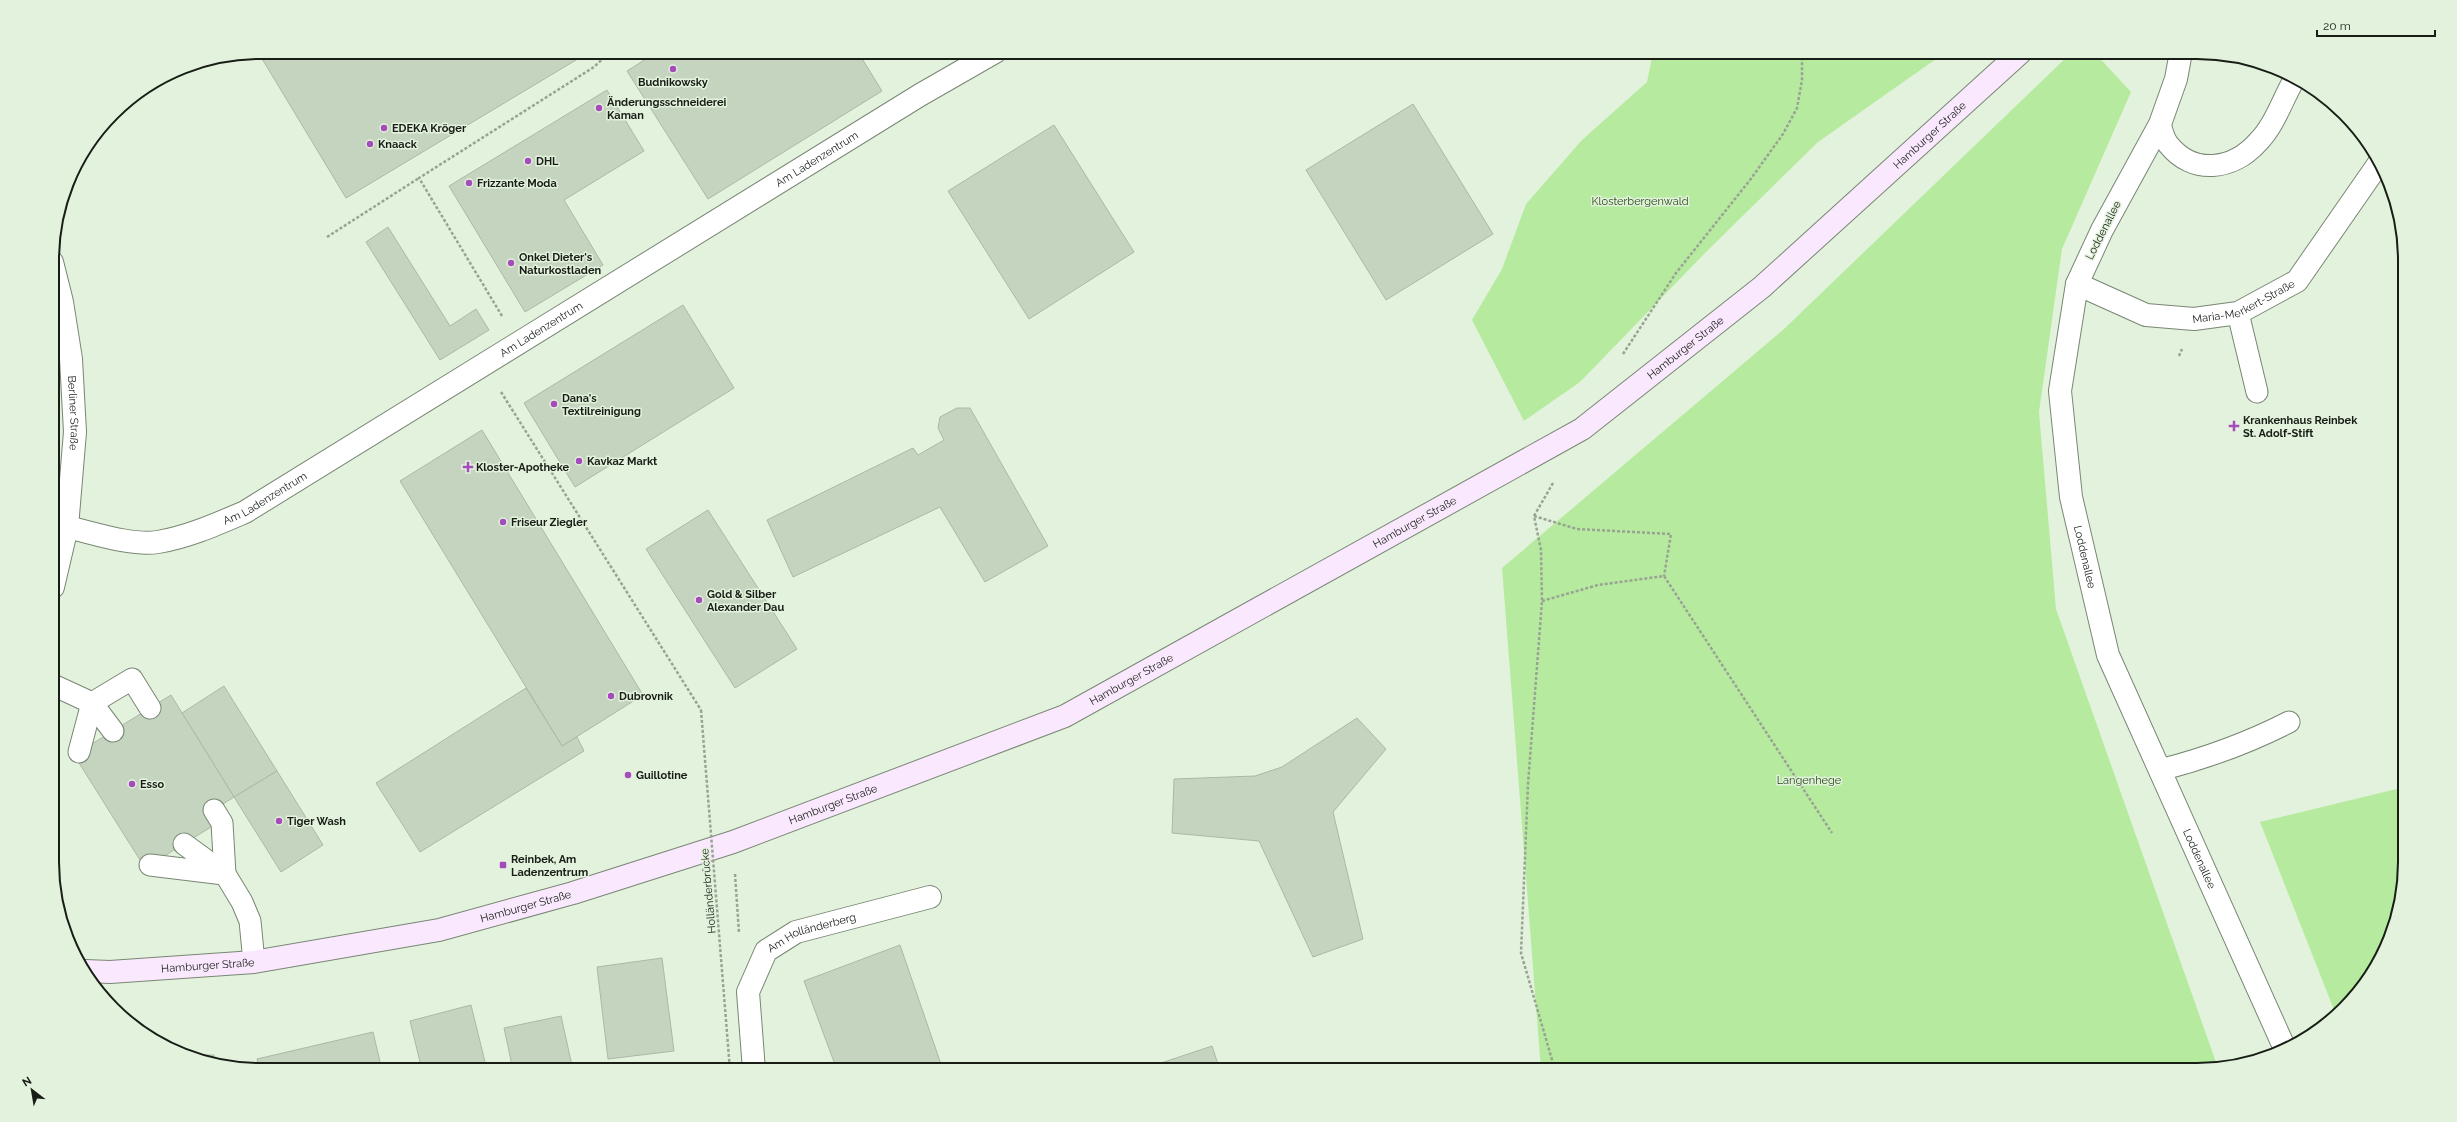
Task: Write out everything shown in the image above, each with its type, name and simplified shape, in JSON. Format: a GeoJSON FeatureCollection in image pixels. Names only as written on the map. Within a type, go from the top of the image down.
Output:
{"type":"FeatureCollection","features":[{"type":"Feature","properties":{"kind":"main road","name":"Hamburger Straße"},"geometry":{"type":"LineString","coordinates":[[91,971],[110,972],[254,962],[439,930],[573,893],[733,842],[1065,716],[1582,429],[1762,287],[2013,59]]}},
{"type":"Feature","properties":{"kind":"street","name":"Am Ladenzentrum"},"geometry":{"type":"LineString","coordinates":[[67,527],[121,540],[157,542],[208,528],[245,512],[485,366],[920,95],[983,59]]}},
{"type":"Feature","properties":{"kind":"street","name":"Loddenallee"},"geometry":{"type":"LineString","coordinates":[[2180,59],[2176,78],[2160,124],[2102,230],[2077,284],[2060,391],[2071,497],[2108,655],[2283,1044]]}},
{"type":"Feature","properties":{"kind":"street","name":"Maria-Merkert-Straße"},"geometry":{"type":"LineString","coordinates":[[2077,284],[2146,315],[2194,319],[2238,314],[2297,281],[2376,169]]}},
{"type":"Feature","properties":{"kind":"street","name":"Berliner Straße"},"geometry":{"type":"LineString","coordinates":[[59,290],[71,359],[75,432],[67,527],[59,561]]}},
{"type":"Feature","properties":{"kind":"street","name":"Am Holländerberg"},"geometry":{"type":"LineString","coordinates":[[753,1063],[748,992],[766,951],[796,932],[930,897]]}},
{"type":"Feature","properties":{"kind":"lane"},"geometry":{"type":"LineString","coordinates":[[2160,124],[2167,144],[2183,158],[2201,166],[2224,164],[2243,155],[2259,142],[2292,83]]}},
{"type":"Feature","properties":{"kind":"lane"},"geometry":{"type":"LineString","coordinates":[[2238,314],[2256,392]]}},
{"type":"Feature","properties":{"kind":"lane"},"geometry":{"type":"LineString","coordinates":[[79,752],[92,702],[132,679],[150,708]]}},
{"type":"Feature","properties":{"kind":"lane"},"geometry":{"type":"LineString","coordinates":[[59,688],[92,702],[113,731]]}},
{"type":"Feature","properties":{"kind":"lane"},"geometry":{"type":"LineString","coordinates":[[2160,770],[2218,754],[2250,742],[2289,722]]}},
{"type":"Feature","properties":{"kind":"lane"},"geometry":{"type":"LineString","coordinates":[[214,810],[222,823],[225,874]]}},
{"type":"Feature","properties":{"kind":"lane"},"geometry":{"type":"LineString","coordinates":[[184,844],[225,874],[242,902],[250,921],[254,962]]}},
{"type":"Feature","properties":{"kind":"lane"},"geometry":{"type":"LineString","coordinates":[[150,865],[225,874]]}},
{"type":"Feature","properties":{"kind":"path"},"geometry":{"type":"LineString","coordinates":[[327,237],[594,67],[603,59]]}},
{"type":"Feature","properties":{"kind":"path"},"geometry":{"type":"LineString","coordinates":[[1622,355],[1676,273],[1750,180],[1783,134],[1797,108],[1802,80],[1802,59]]}},
{"type":"Feature","properties":{"kind":"path"},"geometry":{"type":"LineString","coordinates":[[419,178],[504,319]]}},
{"type":"Feature","properties":{"kind":"path","name":"Holländerbrücke"},"geometry":{"type":"LineString","coordinates":[[485,366],[701,710],[729,1063]]}},
{"type":"Feature","properties":{"kind":"path"},"geometry":{"type":"LineString","coordinates":[[1552,1063],[1521,953],[1528,784],[1542,601],[1541,550],[1534,516],[1556,476]]}},
{"type":"Feature","properties":{"kind":"path"},"geometry":{"type":"LineString","coordinates":[[1534,516],[1577,529],[1671,534],[1664,576],[1832,834]]}},
{"type":"Feature","properties":{"kind":"path"},"geometry":{"type":"LineString","coordinates":[[1542,601],[1598,585],[1664,576]]}},
{"type":"Feature","properties":{"kind":"path"},"geometry":{"type":"LineString","coordinates":[[733,842],[739,941]]}},
{"type":"Feature","properties":{"kind":"green space","name":"Klosterbergenwald"},"geometry":{"type":"Polygon","coordinates":[[[1652,59],[1936,59],[1818,142],[1705,253],[1580,382],[1524,421],[1472,320],[1502,269],[1526,204],[1582,140],[1647,82],[1652,59]]]}},
{"type":"Feature","properties":{"kind":"green space","name":"Langenhege"},"geometry":{"type":"Polygon","coordinates":[[[2065,59],[2100,59],[2131,92],[2062,249],[2039,412],[2056,609],[2216,1062],[1540,1063],[1502,568],[1784,329],[2065,59]]]}},
{"type":"Feature","properties":{"kind":"green space"},"geometry":{"type":"Polygon","coordinates":[[[2398,789],[2398,875],[2391,914],[2383,939],[2371,963],[2357,984],[2334,1009],[2260,822],[2398,789]]]}},
{"type":"Feature","properties":{"kind":"building","name":"EDEKA Kröger"},"geometry":{"type":"Polygon","coordinates":[[[262,59],[578,59],[346,198],[262,59]]]}},
{"type":"Feature","properties":{"kind":"building"},"geometry":{"type":"Polygon","coordinates":[[[646,59],[862,59],[882,91],[708,199],[627,71],[646,59]]]}},
{"type":"Feature","properties":{"kind":"building"},"geometry":{"type":"Polygon","coordinates":[[[607,90],[644,151],[564,200],[603,265],[525,312],[449,186],[607,90]]]}},
{"type":"Feature","properties":{"kind":"building"},"geometry":{"type":"Polygon","coordinates":[[[1413,104],[1493,234],[1386,300],[1306,170],[1413,104]]]}},
{"type":"Feature","properties":{"kind":"building"},"geometry":{"type":"Polygon","coordinates":[[[1054,125],[1134,252],[1029,319],[948,191],[1054,125]]]}},
{"type":"Feature","properties":{"kind":"building"},"geometry":{"type":"Polygon","coordinates":[[[388,227],[450,326],[476,309],[489,330],[440,360],[366,242],[388,227]]]}},
{"type":"Feature","properties":{"kind":"building"},"geometry":{"type":"Polygon","coordinates":[[[683,305],[734,388],[575,487],[524,403],[683,305]]]}},
{"type":"Feature","properties":{"kind":"building"},"geometry":{"type":"Polygon","coordinates":[[[957,408],[970,408],[1048,546],[985,582],[940,507],[793,577],[767,520],[913,448],[918,455],[944,440],[938,428],[940,417],[957,408]]]}},
{"type":"Feature","properties":{"kind":"building"},"geometry":{"type":"Polygon","coordinates":[[[482,430],[643,695],[562,746],[400,481],[482,430]]]}},
{"type":"Feature","properties":{"kind":"building"},"geometry":{"type":"Polygon","coordinates":[[[708,510],[797,649],[735,688],[646,549],[708,510]]]}},
{"type":"Feature","properties":{"kind":"building"},"geometry":{"type":"Polygon","coordinates":[[[224,686],[277,771],[234,797],[182,713],[224,686]]]}},
{"type":"Feature","properties":{"kind":"building"},"geometry":{"type":"Polygon","coordinates":[[[526,688],[562,746],[577,737],[584,751],[420,852],[376,783],[526,688]]]}},
{"type":"Feature","properties":{"kind":"building"},"geometry":{"type":"Polygon","coordinates":[[[171,695],[234,797],[212,811],[219,822],[145,868],[74,755],[171,695]]]}},
{"type":"Feature","properties":{"kind":"building"},"geometry":{"type":"Polygon","coordinates":[[[1357,718],[1386,749],[1333,812],[1363,939],[1313,957],[1259,841],[1172,833],[1174,779],[1255,776],[1282,767],[1357,718]]]}},
{"type":"Feature","properties":{"kind":"building","name":"Tiger Wash"},"geometry":{"type":"Polygon","coordinates":[[[277,771],[323,845],[281,872],[234,797],[277,771]]]}},
{"type":"Feature","properties":{"kind":"building"},"geometry":{"type":"Polygon","coordinates":[[[900,945],[941,1063],[834,1063],[804,981],[900,945]]]}},
{"type":"Feature","properties":{"kind":"building"},"geometry":{"type":"Polygon","coordinates":[[[662,958],[674,1051],[608,1059],[597,967],[662,958]]]}},
{"type":"Feature","properties":{"kind":"building"},"geometry":{"type":"Polygon","coordinates":[[[471,1005],[485,1063],[420,1063],[410,1021],[471,1005]]]}},
{"type":"Feature","properties":{"kind":"building"},"geometry":{"type":"Polygon","coordinates":[[[561,1016],[571,1063],[512,1063],[504,1028],[561,1016]]]}},
{"type":"Feature","properties":{"kind":"building"},"geometry":{"type":"Polygon","coordinates":[[[373,1032],[380,1063],[258,1063],[257,1059],[373,1032]]]}},
{"type":"Feature","properties":{"kind":"building"},"geometry":{"type":"Polygon","coordinates":[[[1212,1046],[1218,1063],[1161,1063],[1212,1046]]]}},
{"type":"Feature","properties":{"kind":"building"},"geometry":{"type":"Polygon","coordinates":[[[205,1055],[214,1055],[214,1057],[205,1055]]]}},
{"type":"Feature","properties":{"kind":"place","name":"Budnikowsky"},"geometry":{"type":"Point","coordinates":[673,69]}},
{"type":"Feature","properties":{"kind":"place","name":"Änderungsschneiderei Kaman"},"geometry":{"type":"Point","coordinates":[599,108]}},
{"type":"Feature","properties":{"kind":"place","name":"EDEKA Kröger"},"geometry":{"type":"Point","coordinates":[384,128]}},
{"type":"Feature","properties":{"kind":"place","name":"Knaack"},"geometry":{"type":"Point","coordinates":[370,144]}},
{"type":"Feature","properties":{"kind":"place","name":"DHL"},"geometry":{"type":"Point","coordinates":[528,161]}},
{"type":"Feature","properties":{"kind":"place","name":"Frizzante Moda"},"geometry":{"type":"Point","coordinates":[469,183]}},
{"type":"Feature","properties":{"kind":"place","name":"Onkel Dieter's Naturkostladen"},"geometry":{"type":"Point","coordinates":[511,263]}},
{"type":"Feature","properties":{"kind":"place","name":"Dana's Textilreinigung"},"geometry":{"type":"Point","coordinates":[554,404]}},
{"type":"Feature","properties":{"kind":"place","name":"Krankenhaus Reinbek St. Adolf-Stift"},"geometry":{"type":"Point","coordinates":[2234,426]}},
{"type":"Feature","properties":{"kind":"place","name":"Kavkaz Markt"},"geometry":{"type":"Point","coordinates":[579,461]}},
{"type":"Feature","properties":{"kind":"place","name":"Kloster-Apotheke"},"geometry":{"type":"Point","coordinates":[468,467]}},
{"type":"Feature","properties":{"kind":"place","name":"Friseur Ziegler"},"geometry":{"type":"Point","coordinates":[503,522]}},
{"type":"Feature","properties":{"kind":"place","name":"Gold & Silber Alexander Dau"},"geometry":{"type":"Point","coordinates":[699,600]}},
{"type":"Feature","properties":{"kind":"place","name":"Dubrovnik"},"geometry":{"type":"Point","coordinates":[611,696]}},
{"type":"Feature","properties":{"kind":"place","name":"Guillotine"},"geometry":{"type":"Point","coordinates":[628,775]}},
{"type":"Feature","properties":{"kind":"place","name":"Esso"},"geometry":{"type":"Point","coordinates":[132,784]}},
{"type":"Feature","properties":{"kind":"place","name":"Tiger Wash"},"geometry":{"type":"Point","coordinates":[279,821]}},
{"type":"Feature","properties":{"kind":"place","name":"Reinbek, Am Ladenzentrum"},"geometry":{"type":"Point","coordinates":[503,865]}}]}
